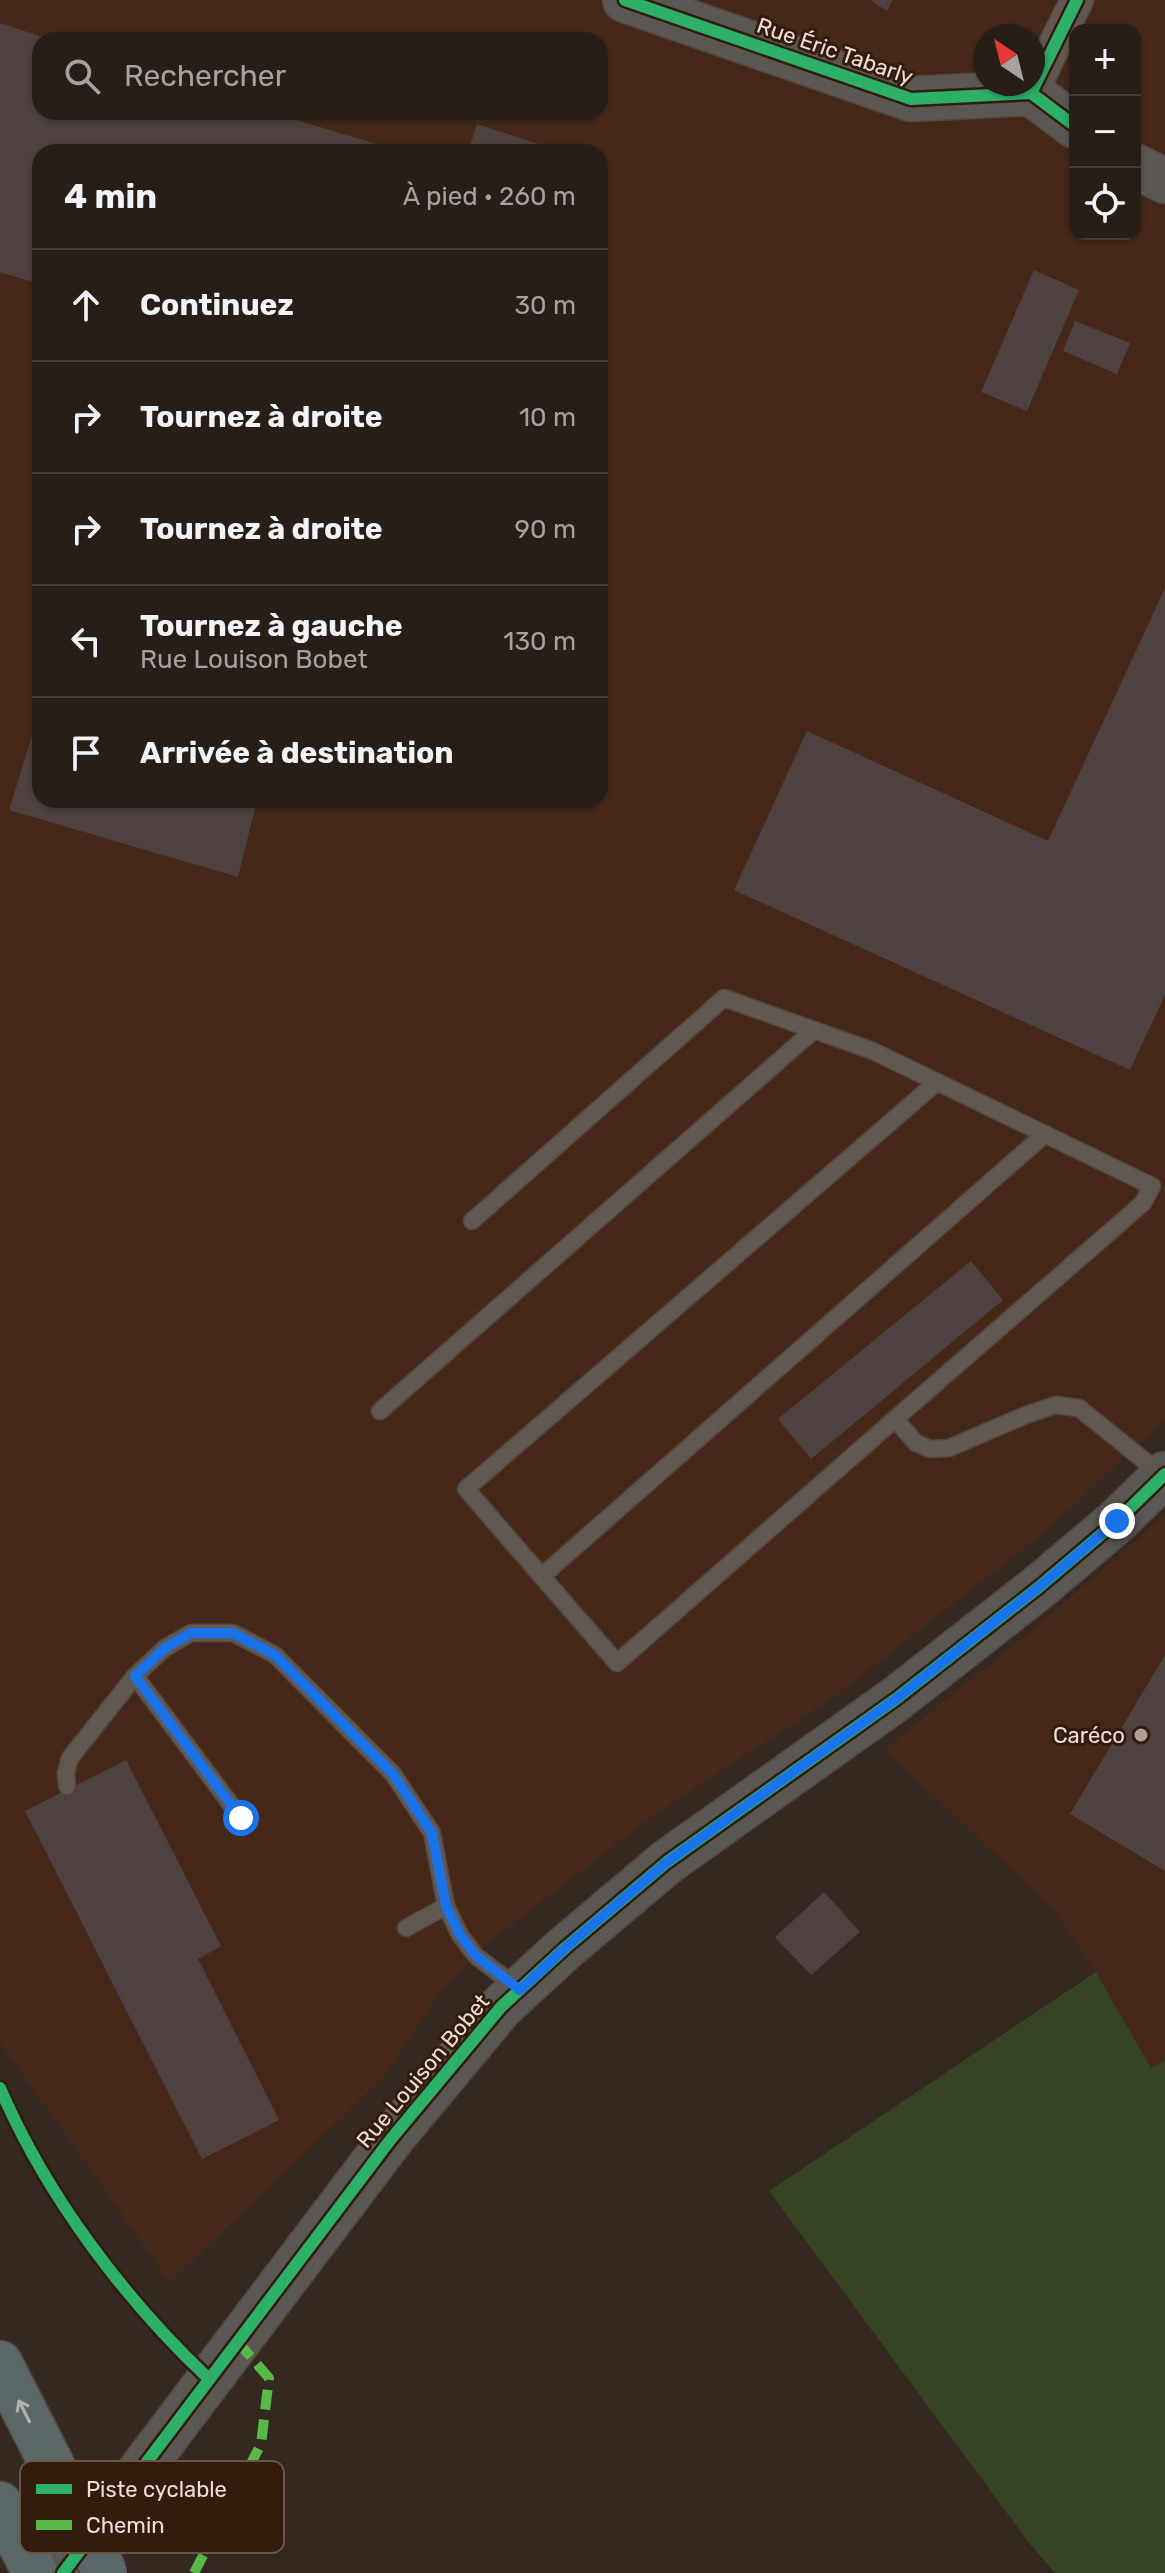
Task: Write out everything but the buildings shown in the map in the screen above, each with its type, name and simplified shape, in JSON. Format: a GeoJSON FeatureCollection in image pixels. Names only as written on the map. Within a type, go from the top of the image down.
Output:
{"type":"FeatureCollection","features":[{"type":"Feature","properties":{"kind":"highway"},"geometry":{"type":"LineString","coordinates":[[0,2363],[50,2461]]}},
{"type":"Feature","properties":{"kind":"highway"},"geometry":{"type":"LineString","coordinates":[[3,2510],[20,2543]]}},
{"type":"Feature","properties":{"kind":"highway"},"geometry":{"type":"LineString","coordinates":[[25,2553],[35,2573]]}},
{"type":"Feature","properties":{"kind":"highway"},"geometry":{"type":"LineString","coordinates":[[95,2553],[105,2573]]}},
{"type":"Feature","properties":{"kind":"street","name":"Rue Éric Tabarly"},"geometry":{"type":"LineString","coordinates":[[625,0],[911,99],[973,96]]}},
{"type":"Feature","properties":{"kind":"street"},"geometry":{"type":"LineString","coordinates":[[1045,65],[1077,0]]}},
{"type":"Feature","properties":{"kind":"street"},"geometry":{"type":"LineString","coordinates":[[1035,96],[1069,122]]}},
{"type":"Feature","properties":{"kind":"street"},"geometry":{"type":"LineString","coordinates":[[1139,168],[1165,181]]}},
{"type":"Feature","properties":{"kind":"street","name":"Rue Louison Bobet"},"geometry":{"type":"LineString","coordinates":[[148,2461],[391,2139],[501,2007],[667,1862],[896,1699],[1039,1587],[1117,1521],[1164,1476]]}},
{"type":"Feature","properties":{"kind":"street","name":"Rue Louison Bobet"},"geometry":{"type":"LineString","coordinates":[[63,2573],[78,2553]]}},
{"type":"Feature","properties":{"kind":"lane"},"geometry":{"type":"LineString","coordinates":[[472,1221],[724,998],[873,1051],[1152,1186],[1143,1203],[617,1663],[466,1489],[937,1082]]}},
{"type":"Feature","properties":{"kind":"lane"},"geometry":{"type":"LineString","coordinates":[[380,1411],[814,1030]]}},
{"type":"Feature","properties":{"kind":"lane"},"geometry":{"type":"LineString","coordinates":[[542,1576],[1045,1134]]}},
{"type":"Feature","properties":{"kind":"lane"},"geometry":{"type":"LineString","coordinates":[[895,1419],[916,1443],[930,1449],[949,1448],[1056,1405],[1079,1408],[1164,1476]]}},
{"type":"Feature","properties":{"kind":"lane"},"geometry":{"type":"LineString","coordinates":[[67,1786],[70,1758],[135,1676],[165,1648],[191,1633],[233,1633],[275,1655],[393,1774],[432,1833],[446,1906],[460,1935],[476,1956],[520,1990]]}},
{"type":"Feature","properties":{"kind":"lane"},"geometry":{"type":"LineString","coordinates":[[135,1676],[241,1818]]}},
{"type":"Feature","properties":{"kind":"lane"},"geometry":{"type":"LineString","coordinates":[[406,1928],[446,1906]]}},
{"type":"Feature","properties":{"kind":"shaded area"},"geometry":{"type":"Polygon","coordinates":[[[0,0],[1165,0],[1165,1419],[1050,1528],[838,1694],[642,1824],[492,1940],[439,1994],[383,2078],[170,2282],[0,2042],[0,0]]]}},
{"type":"Feature","properties":{"kind":"shaded area"},"geometry":{"type":"Polygon","coordinates":[[[1165,1514],[1165,2060],[1151,2069],[1096,1972],[1056,1912],[885,1749],[1042,1622],[1165,1514]]]}},
{"type":"Feature","properties":{"kind":"green space"},"geometry":{"type":"Polygon","coordinates":[[[1096,1972],[1151,2068],[1165,2060],[1165,2573],[1055,2573],[1029,2543],[769,2191],[1096,1972]]]}},
{"type":"Feature","properties":{"kind":"marked path"},"geometry":{"type":"LineString","coordinates":[[238,2342],[269,2378],[261,2444],[252,2461]]}},
{"type":"Feature","properties":{"kind":"marked path"},"geometry":{"type":"LineString","coordinates":[[194,2573],[204,2553]]}},
{"type":"Feature","properties":{"kind":"cycle path"},"geometry":{"type":"LineString","coordinates":[[625,0],[911,99],[1031,93],[1069,122]]}},
{"type":"Feature","properties":{"kind":"cycle path"},"geometry":{"type":"LineString","coordinates":[[1045,65],[1077,0]]}},
{"type":"Feature","properties":{"kind":"cycle path"},"geometry":{"type":"LineString","coordinates":[[148,2461],[391,2139],[501,2007],[667,1862],[896,1699],[1039,1587],[1117,1521],[1165,1474]]}},
{"type":"Feature","properties":{"kind":"cycle path"},"geometry":{"type":"LineString","coordinates":[[0,2088],[40,2167],[90,2244],[147,2315],[209,2379]]}},
{"type":"Feature","properties":{"kind":"cycle path"},"geometry":{"type":"LineString","coordinates":[[63,2573],[78,2553]]}},
{"type":"Feature","properties":{"kind":"place","name":"Caréco"},"geometry":{"type":"Point","coordinates":[1141,1735]}},
{"type":"Feature","properties":{"kind":"route"},"geometry":{"type":"LineString","coordinates":[[241,1818],[135,1676],[165,1648],[191,1633],[233,1633],[275,1655],[393,1774],[432,1833],[446,1906],[460,1935],[476,1956],[520,1990],[667,1862],[896,1699],[1039,1587],[1117,1521]]}}]}
